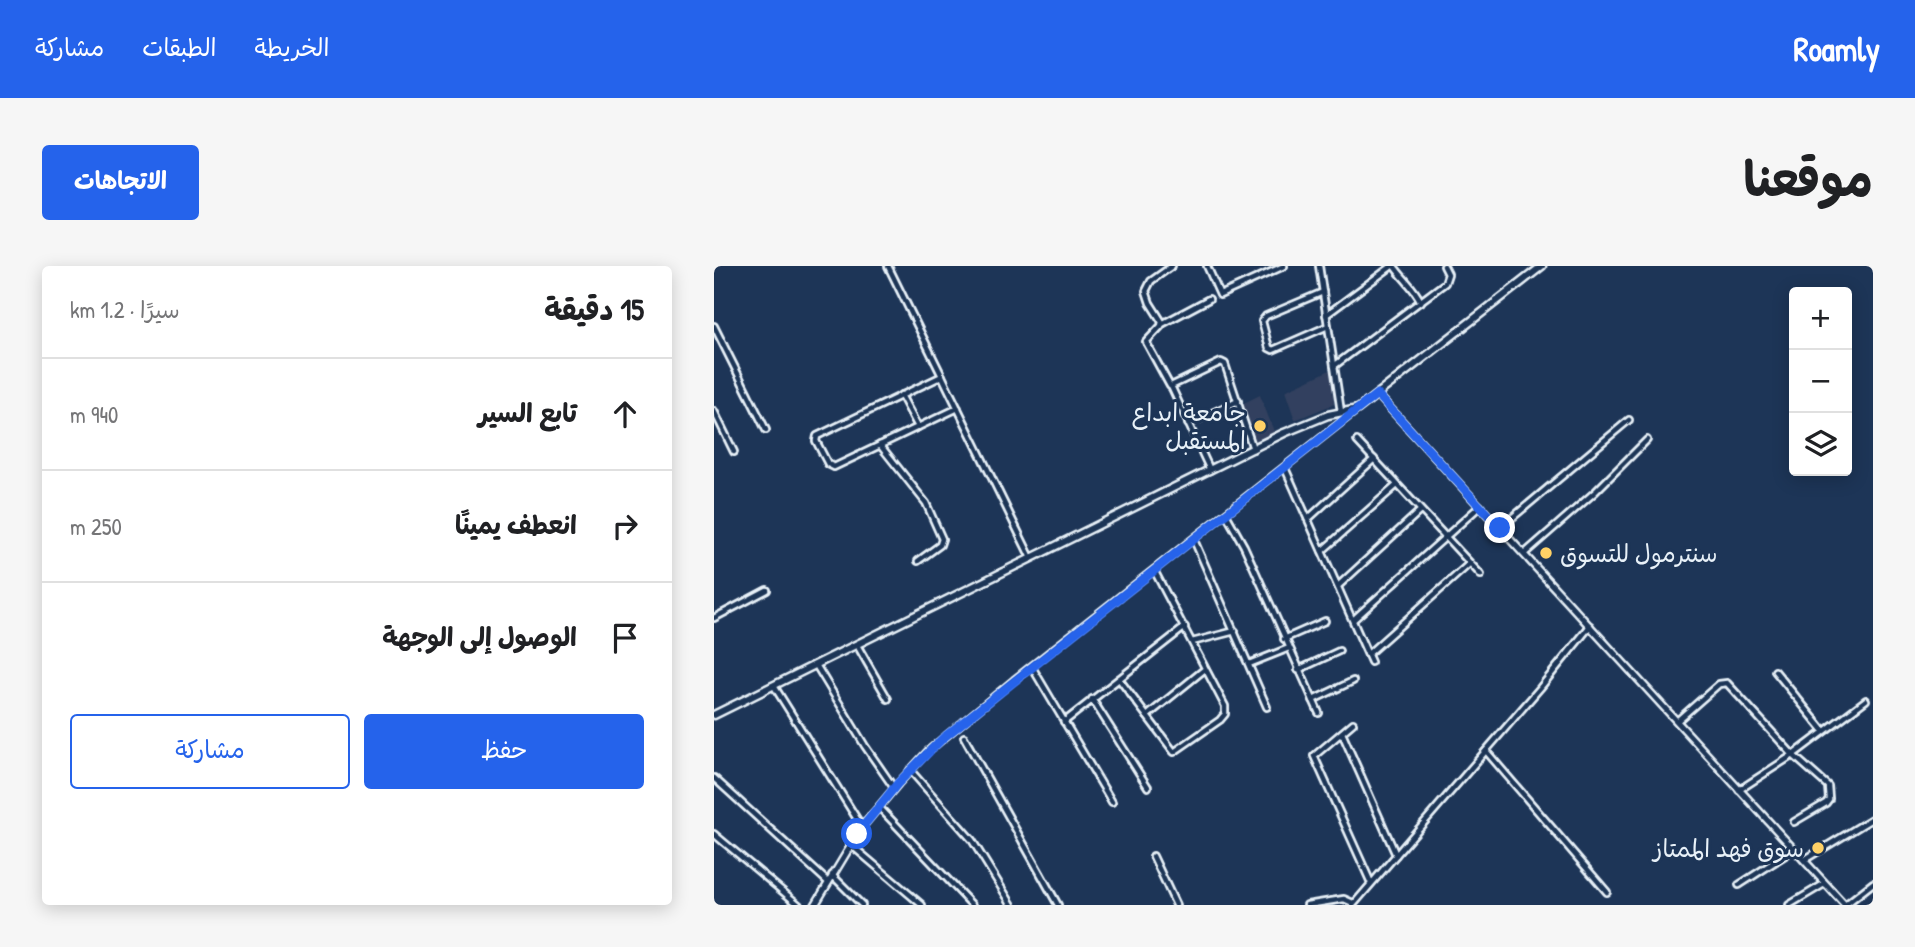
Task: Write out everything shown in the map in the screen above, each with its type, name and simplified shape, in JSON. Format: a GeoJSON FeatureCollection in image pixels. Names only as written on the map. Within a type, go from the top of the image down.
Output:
{"type":"FeatureCollection","features":[{"type":"Feature","properties":{"kind":"main road"},"geometry":{"type":"LineString","coordinates":[[714,715],[1312,421],[1358,409],[1542,266]]}},
{"type":"Feature","properties":{"kind":"street"},"geometry":{"type":"LineString","coordinates":[[888,266],[1031,558]]}},
{"type":"Feature","properties":{"kind":"street"},"geometry":{"type":"LineString","coordinates":[[1162,324],[1148,298],[1147,288],[1158,274],[1172,266]]}},
{"type":"Feature","properties":{"kind":"street"},"geometry":{"type":"LineString","coordinates":[[1207,266],[1220,295],[1284,266]]}},
{"type":"Feature","properties":{"kind":"street"},"geometry":{"type":"LineString","coordinates":[[1319,266],[1340,412]]}},
{"type":"Feature","properties":{"kind":"street"},"geometry":{"type":"LineString","coordinates":[[1326,315],[1393,266],[1414,288],[1421,302]]}},
{"type":"Feature","properties":{"kind":"street"},"geometry":{"type":"LineString","coordinates":[[1334,366],[1446,281],[1448,274],[1444,266]]}},
{"type":"Feature","properties":{"kind":"street"},"geometry":{"type":"LineString","coordinates":[[1323,292],[1266,316],[1262,321],[1269,348],[1273,350],[1328,326]]}},
{"type":"Feature","properties":{"kind":"street"},"geometry":{"type":"LineString","coordinates":[[1209,299],[1162,324],[1146,342],[1171,386],[1210,470]]}},
{"type":"Feature","properties":{"kind":"street"},"geometry":{"type":"LineString","coordinates":[[714,327],[766,430]]}},
{"type":"Feature","properties":{"kind":"street"},"geometry":{"type":"LineString","coordinates":[[1171,386],[1223,362],[1254,449]]}},
{"type":"Feature","properties":{"kind":"street"},"geometry":{"type":"LineString","coordinates":[[942,376],[816,439],[828,464],[834,467],[958,408]]}},
{"type":"Feature","properties":{"kind":"street"},"geometry":{"type":"LineString","coordinates":[[1377,394],[1845,905],[1873,883]]}},
{"type":"Feature","properties":{"kind":"street"},"geometry":{"type":"LineString","coordinates":[[901,396],[918,427]]}},
{"type":"Feature","properties":{"kind":"street"},"geometry":{"type":"LineString","coordinates":[[1188,424],[1238,401]]}},
{"type":"Feature","properties":{"kind":"street"},"geometry":{"type":"LineString","coordinates":[[815,905],[850,844],[878,806],[943,738],[1358,409]]}},
{"type":"Feature","properties":{"kind":"street"},"geometry":{"type":"LineString","coordinates":[[714,411],[734,452]]}},
{"type":"Feature","properties":{"kind":"street"},"geometry":{"type":"LineString","coordinates":[[1500,528],[1629,420]]}},
{"type":"Feature","properties":{"kind":"street"},"geometry":{"type":"LineString","coordinates":[[1524,554],[1595,492],[1647,440]]}},
{"type":"Feature","properties":{"kind":"street"},"geometry":{"type":"LineString","coordinates":[[1357,441],[1481,575]]}},
{"type":"Feature","properties":{"kind":"street"},"geometry":{"type":"LineString","coordinates":[[880,445],[926,503],[942,539],[940,545],[918,561]]}},
{"type":"Feature","properties":{"kind":"street"},"geometry":{"type":"LineString","coordinates":[[1308,519],[1374,459]]}},
{"type":"Feature","properties":{"kind":"street"},"geometry":{"type":"LineString","coordinates":[[1285,468],[1371,662]]}},
{"type":"Feature","properties":{"kind":"street"},"geometry":{"type":"LineString","coordinates":[[1322,551],[1397,485]]}},
{"type":"Feature","properties":{"kind":"street"},"geometry":{"type":"LineString","coordinates":[[1353,620],[1480,506]]}},
{"type":"Feature","properties":{"kind":"street"},"geometry":{"type":"LineString","coordinates":[[1338,586],[1420,511]]}},
{"type":"Feature","properties":{"kind":"street"},"geometry":{"type":"LineString","coordinates":[[1226,514],[1248,555],[1319,713]]}},
{"type":"Feature","properties":{"kind":"street"},"geometry":{"type":"LineString","coordinates":[[1194,540],[1267,706]]}},
{"type":"Feature","properties":{"kind":"street"},"geometry":{"type":"LineString","coordinates":[[1368,654],[1469,564]]}},
{"type":"Feature","properties":{"kind":"street"},"geometry":{"type":"LineString","coordinates":[[1119,679],[1174,752],[1225,714],[1225,706],[1155,572]]}},
{"type":"Feature","properties":{"kind":"street"},"geometry":{"type":"LineString","coordinates":[[714,618],[767,590]]}},
{"type":"Feature","properties":{"kind":"street"},"geometry":{"type":"LineString","coordinates":[[1284,639],[1325,621]]}},
{"type":"Feature","properties":{"kind":"street"},"geometry":{"type":"LineString","coordinates":[[1307,905],[1344,899],[1353,904],[1540,688],[1590,625]]}},
{"type":"Feature","properties":{"kind":"street"},"geometry":{"type":"LineString","coordinates":[[1064,722],[1185,627]]}},
{"type":"Feature","properties":{"kind":"street"},"geometry":{"type":"LineString","coordinates":[[1192,642],[1235,631]]}},
{"type":"Feature","properties":{"kind":"street"},"geometry":{"type":"LineString","coordinates":[[857,645],[888,699]]}},
{"type":"Feature","properties":{"kind":"street"},"geometry":{"type":"LineString","coordinates":[[1249,664],[1289,648]]}},
{"type":"Feature","properties":{"kind":"street"},"geometry":{"type":"LineString","coordinates":[[1298,670],[1339,651]]}},
{"type":"Feature","properties":{"kind":"street"},"geometry":{"type":"LineString","coordinates":[[817,665],[894,788]]}},
{"type":"Feature","properties":{"kind":"street"},"geometry":{"type":"LineString","coordinates":[[1032,667],[1112,802]]}},
{"type":"Feature","properties":{"kind":"street"},"geometry":{"type":"LineString","coordinates":[[1147,716],[1205,669]]}},
{"type":"Feature","properties":{"kind":"street"},"geometry":{"type":"LineString","coordinates":[[1775,671],[1824,731]]}},
{"type":"Feature","properties":{"kind":"street"},"geometry":{"type":"LineString","coordinates":[[1313,700],[1353,681]]}},
{"type":"Feature","properties":{"kind":"street"},"geometry":{"type":"LineString","coordinates":[[1677,721],[1724,682],[1793,754],[1828,786],[1829,799],[1794,822]]}},
{"type":"Feature","properties":{"kind":"street"},"geometry":{"type":"LineString","coordinates":[[774,686],[863,827]]}},
{"type":"Feature","properties":{"kind":"street"},"geometry":{"type":"LineString","coordinates":[[1092,699],[1148,787]]}},
{"type":"Feature","properties":{"kind":"street"},"geometry":{"type":"LineString","coordinates":[[1738,790],[1793,754],[1866,700]]}},
{"type":"Feature","properties":{"kind":"street"},"geometry":{"type":"LineString","coordinates":[[1353,723],[1315,755],[1314,759],[1370,883]]}},
{"type":"Feature","properties":{"kind":"street"},"geometry":{"type":"LineString","coordinates":[[1342,733],[1396,855]]}},
{"type":"Feature","properties":{"kind":"street"},"geometry":{"type":"LineString","coordinates":[[964,737],[1058,905]]}},
{"type":"Feature","properties":{"kind":"street"},"geometry":{"type":"LineString","coordinates":[[1486,751],[1607,892]]}},
{"type":"Feature","properties":{"kind":"street"},"geometry":{"type":"LineString","coordinates":[[910,770],[972,840],[1012,905]]}},
{"type":"Feature","properties":{"kind":"street"},"geometry":{"type":"LineString","coordinates":[[714,778],[828,882]]}},
{"type":"Feature","properties":{"kind":"street"},"geometry":{"type":"LineString","coordinates":[[878,806],[972,905]]}},
{"type":"Feature","properties":{"kind":"street"},"geometry":{"type":"LineString","coordinates":[[1803,860],[1873,818]]}},
{"type":"Feature","properties":{"kind":"street"},"geometry":{"type":"LineString","coordinates":[[714,834],[799,905]]}},
{"type":"Feature","properties":{"kind":"street"},"geometry":{"type":"LineString","coordinates":[[850,844],[922,905]]}},
{"type":"Feature","properties":{"kind":"street"},"geometry":{"type":"LineString","coordinates":[[1739,886],[1793,849]]}},
{"type":"Feature","properties":{"kind":"street"},"geometry":{"type":"LineString","coordinates":[[1153,856],[1176,905]]}},
{"type":"Feature","properties":{"kind":"street"},"geometry":{"type":"LineString","coordinates":[[832,875],[862,905]]}},
{"type":"Feature","properties":{"kind":"street"},"geometry":{"type":"LineString","coordinates":[[1789,905],[1824,884]]}},
{"type":"Feature","properties":{"kind":"shaded area"},"geometry":{"type":"Polygon","coordinates":[[[1330,370],[1334,404],[1295,420],[1285,391],[1330,370]]]}},
{"type":"Feature","properties":{"kind":"shaded area"},"geometry":{"type":"Polygon","coordinates":[[[1260,395],[1275,434],[1255,442],[1242,404],[1260,395]]]}},
{"type":"Feature","properties":{"kind":"place","name":"جامعة ابداع المستقبل"},"geometry":{"type":"Point","coordinates":[1260,426]}},
{"type":"Feature","properties":{"kind":"place","name":"سنترمول للتسوق"},"geometry":{"type":"Point","coordinates":[1546,553]}},
{"type":"Feature","properties":{"kind":"place","name":"سوق فهد الممتاز"},"geometry":{"type":"Point","coordinates":[1818,848]}},
{"type":"Feature","properties":{"kind":"route"},"geometry":{"type":"LineString","coordinates":[[857,834],[898,783],[943,738],[1377,394],[1500,528]]}}]}
